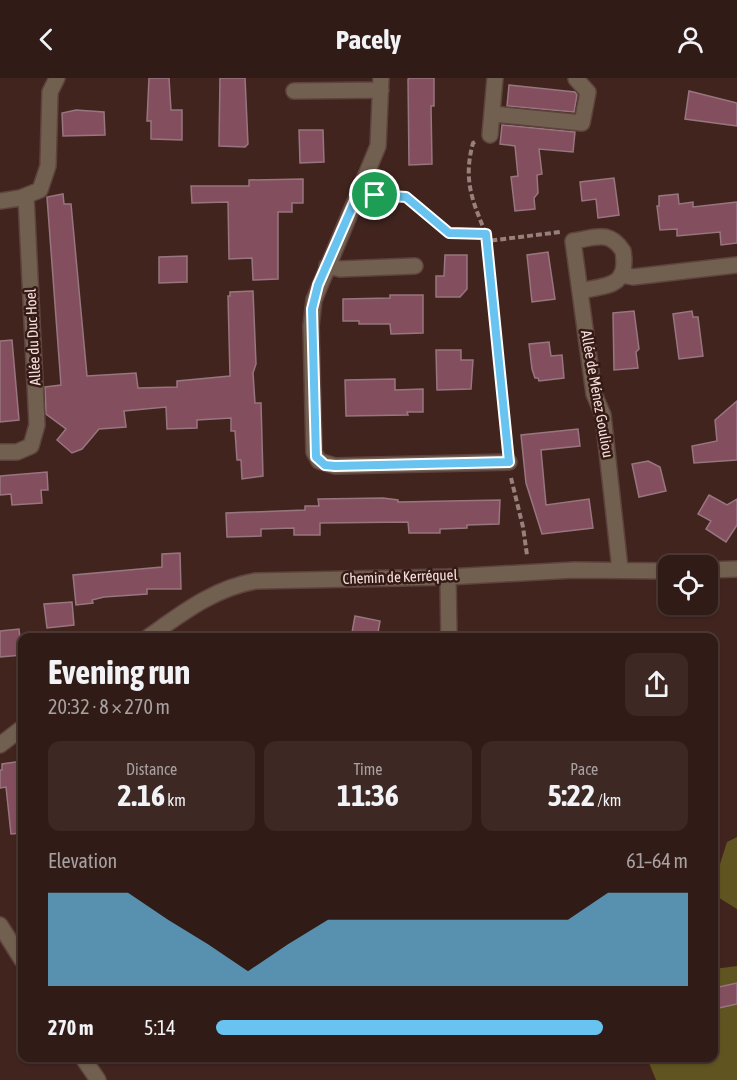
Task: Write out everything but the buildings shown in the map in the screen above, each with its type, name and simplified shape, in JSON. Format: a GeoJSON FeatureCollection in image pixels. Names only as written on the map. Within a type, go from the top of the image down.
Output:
{"type":"FeatureCollection","features":[{"type":"Feature","properties":{"kind":"street"},"geometry":{"type":"LineString","coordinates":[[0,201],[26,196],[40,190],[48,166],[50,92],[57,78]]}},
{"type":"Feature","properties":{"kind":"street"},"geometry":{"type":"LineString","coordinates":[[490,135],[495,78]]}},
{"type":"Feature","properties":{"kind":"street"},"geometry":{"type":"LineString","coordinates":[[493,114],[582,123],[588,92],[576,78],[563,78]]}},
{"type":"Feature","properties":{"kind":"street"},"geometry":{"type":"LineString","coordinates":[[294,91],[381,84],[380,138],[316,292],[311,326],[314,452],[319,461],[335,466],[509,462]]}},
{"type":"Feature","properties":{"kind":"street","name":"Allée du Duc Hoel"},"geometry":{"type":"LineString","coordinates":[[0,452],[17,452],[31,446],[37,425],[26,196]]}},
{"type":"Feature","properties":{"kind":"street"},"geometry":{"type":"LineString","coordinates":[[573,241],[607,236],[614,238],[623,250],[622,275],[617,282],[580,291]]}},
{"type":"Feature","properties":{"kind":"street","name":"Allée de Ménez Gouliou"},"geometry":{"type":"LineString","coordinates":[[573,241],[594,394],[603,415],[620,570]]}},
{"type":"Feature","properties":{"kind":"street"},"geometry":{"type":"LineString","coordinates":[[622,275],[633,278],[737,265]]}},
{"type":"Feature","properties":{"kind":"street"},"geometry":{"type":"LineString","coordinates":[[327,266],[340,268],[415,266]]}},
{"type":"Feature","properties":{"kind":"street"},"geometry":{"type":"LineString","coordinates":[[718,570],[737,569]]}},
{"type":"Feature","properties":{"kind":"street","name":"Chemin de Kerréquel"},"geometry":{"type":"LineString","coordinates":[[154,633],[206,598],[243,583],[268,580],[448,577],[528,571],[658,571]]}},
{"type":"Feature","properties":{"kind":"street"},"geometry":{"type":"LineString","coordinates":[[448,577],[449,633]]}},
{"type":"Feature","properties":{"kind":"street"},"geometry":{"type":"LineString","coordinates":[[0,745],[18,731]]}},
{"type":"Feature","properties":{"kind":"street"},"geometry":{"type":"LineString","coordinates":[[0,925],[18,954]]}},
{"type":"Feature","properties":{"kind":"street"},"geometry":{"type":"LineString","coordinates":[[86,1062],[99,1080]]}},
{"type":"Feature","properties":{"kind":"path"},"geometry":{"type":"LineString","coordinates":[[490,135],[473,143],[467,169],[471,195],[488,241],[509,462],[526,540],[528,571]]}},
{"type":"Feature","properties":{"kind":"path"},"geometry":{"type":"LineString","coordinates":[[360,189],[375,195],[406,197],[449,233],[486,234]]}},
{"type":"Feature","properties":{"kind":"path"},"geometry":{"type":"LineString","coordinates":[[488,241],[561,232],[573,241]]}},
{"type":"Feature","properties":{"kind":"shaded area"},"geometry":{"type":"Polygon","coordinates":[[[737,837],[737,909],[718,897],[720,864],[727,842],[737,837]]]}},
{"type":"Feature","properties":{"kind":"shaded area"},"geometry":{"type":"Polygon","coordinates":[[[737,966],[737,1080],[656,1080],[649,1062],[718,1062],[718,968],[737,966]]]}},
{"type":"Feature","properties":{"kind":"route"},"geometry":{"type":"LineString","coordinates":[[360,189],[375,195],[406,197],[415,202],[442,230],[449,233],[456,235],[486,234],[509,462],[335,466],[325,465],[316,457],[314,452],[312,309],[323,273],[360,189]]}}]}
